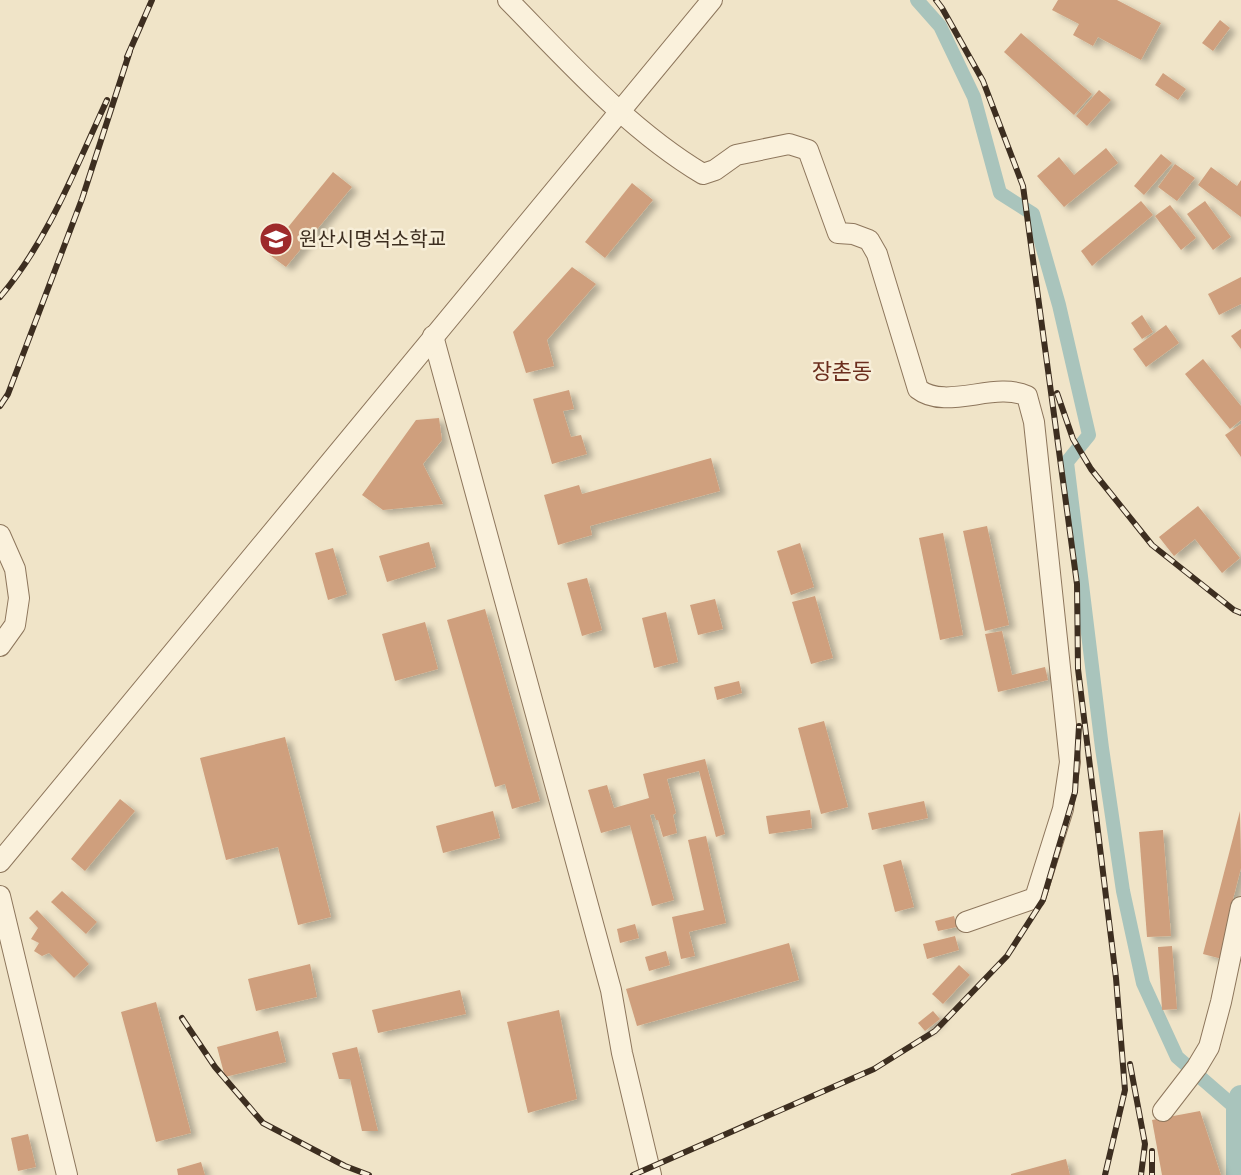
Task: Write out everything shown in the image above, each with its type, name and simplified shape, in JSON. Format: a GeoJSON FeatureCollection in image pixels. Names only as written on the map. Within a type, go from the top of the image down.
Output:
{"type":"FeatureCollection","features":[{"type":"Feature","properties":{"kind":"street"},"geometry":{"type":"LineString","coordinates":[[508,0],[619,110],[681,161],[703,174],[715,170],[736,155],[789,144],[808,150],[838,232],[853,234],[869,240],[877,254],[918,389],[928,396],[1016,391],[1027,396],[1034,422],[1070,762],[1063,809],[1035,898],[966,922]]}},
{"type":"Feature","properties":{"kind":"street"},"geometry":{"type":"LineString","coordinates":[[0,862],[712,0]]}},
{"type":"Feature","properties":{"kind":"street"},"geometry":{"type":"LineString","coordinates":[[433,336],[611,990],[622,1053],[651,1175]]}},
{"type":"Feature","properties":{"kind":"street"},"geometry":{"type":"LineString","coordinates":[[0,535],[15,569],[19,598],[15,625],[0,646]]}},
{"type":"Feature","properties":{"kind":"street"},"geometry":{"type":"LineString","coordinates":[[0,897],[67,1175]]}},
{"type":"Feature","properties":{"kind":"street"},"geometry":{"type":"LineString","coordinates":[[1163,1111],[1197,1067],[1209,1047],[1241,907]]}},
{"type":"Feature","properties":{"kind":"building"},"geometry":{"type":"Polygon","coordinates":[[[1058,0],[1117,0],[1161,23],[1141,60],[1098,37],[1093,46],[1073,35],[1079,24],[1052,10],[1058,0]]]}},
{"type":"Feature","properties":{"kind":"building"},"geometry":{"type":"Polygon","coordinates":[[[1220,20],[1230,28],[1213,51],[1202,43],[1220,20]]]}},
{"type":"Feature","properties":{"kind":"building"},"geometry":{"type":"Polygon","coordinates":[[[1021,33],[1092,94],[1074,115],[1004,52],[1021,33]]]}},
{"type":"Feature","properties":{"kind":"building"},"geometry":{"type":"Polygon","coordinates":[[[1163,73],[1186,89],[1178,100],[1155,85],[1163,73]]]}},
{"type":"Feature","properties":{"kind":"building"},"geometry":{"type":"Polygon","coordinates":[[[1099,90],[1111,100],[1087,126],[1076,116],[1099,90]]]}},
{"type":"Feature","properties":{"kind":"building"},"geometry":{"type":"Polygon","coordinates":[[[1106,148],[1118,163],[1064,207],[1037,176],[1059,157],[1074,175],[1106,148]]]}},
{"type":"Feature","properties":{"kind":"building"},"geometry":{"type":"Polygon","coordinates":[[[1161,154],[1172,163],[1144,195],[1134,186],[1161,154]]]}},
{"type":"Feature","properties":{"kind":"building"},"geometry":{"type":"Polygon","coordinates":[[[1175,164],[1195,178],[1177,201],[1158,187],[1175,164]]]}},
{"type":"Feature","properties":{"kind":"building"},"geometry":{"type":"Polygon","coordinates":[[[1211,167],[1237,186],[1241,180],[1241,217],[1198,185],[1211,167]]]}},
{"type":"Feature","properties":{"kind":"building"},"geometry":{"type":"Polygon","coordinates":[[[333,172],[352,187],[286,267],[267,253],[333,172]]]}},
{"type":"Feature","properties":{"kind":"building"},"geometry":{"type":"Polygon","coordinates":[[[632,183],[653,200],[605,258],[585,242],[632,183]]]}},
{"type":"Feature","properties":{"kind":"building"},"geometry":{"type":"Polygon","coordinates":[[[1141,201],[1153,215],[1092,266],[1081,251],[1141,201]]]}},
{"type":"Feature","properties":{"kind":"building"},"geometry":{"type":"Polygon","coordinates":[[[1205,201],[1231,237],[1213,250],[1187,214],[1205,201]]]}},
{"type":"Feature","properties":{"kind":"building"},"geometry":{"type":"Polygon","coordinates":[[[1170,205],[1196,238],[1181,250],[1155,216],[1170,205]]]}},
{"type":"Feature","properties":{"kind":"building"},"geometry":{"type":"Polygon","coordinates":[[[572,267],[596,284],[547,340],[554,366],[526,373],[513,332],[572,267]]]}},
{"type":"Feature","properties":{"kind":"building"},"geometry":{"type":"Polygon","coordinates":[[[1241,277],[1241,304],[1219,315],[1208,294],[1241,277]]]}},
{"type":"Feature","properties":{"kind":"building"},"geometry":{"type":"Polygon","coordinates":[[[1142,315],[1153,332],[1142,339],[1131,323],[1142,315]]]}},
{"type":"Feature","properties":{"kind":"building"},"geometry":{"type":"Polygon","coordinates":[[[1166,325],[1179,343],[1146,367],[1133,349],[1166,325]]]}},
{"type":"Feature","properties":{"kind":"building"},"geometry":{"type":"Polygon","coordinates":[[[1241,329],[1241,349],[1231,336],[1241,329]]]}},
{"type":"Feature","properties":{"kind":"building"},"geometry":{"type":"Polygon","coordinates":[[[1203,359],[1241,406],[1241,420],[1230,429],[1185,374],[1203,359]]]}},
{"type":"Feature","properties":{"kind":"building"},"geometry":{"type":"Polygon","coordinates":[[[569,390],[574,409],[563,411],[571,437],[581,435],[587,454],[552,464],[533,399],[569,390]]]}},
{"type":"Feature","properties":{"kind":"building"},"geometry":{"type":"Polygon","coordinates":[[[439,418],[442,440],[423,464],[443,504],[383,510],[362,495],[416,420],[439,418]]]}},
{"type":"Feature","properties":{"kind":"building"},"geometry":{"type":"Polygon","coordinates":[[[1241,424],[1241,457],[1225,435],[1241,424]]]}},
{"type":"Feature","properties":{"kind":"building"},"geometry":{"type":"Polygon","coordinates":[[[711,458],[720,491],[590,526],[592,535],[558,545],[544,495],[579,485],[582,494],[711,458]]]}},
{"type":"Feature","properties":{"kind":"building"},"geometry":{"type":"Polygon","coordinates":[[[1198,506],[1240,558],[1222,573],[1195,539],[1174,556],[1159,537],[1198,506]]]}},
{"type":"Feature","properties":{"kind":"building"},"geometry":{"type":"Polygon","coordinates":[[[987,526],[1009,625],[985,631],[963,531],[987,526]]]}},
{"type":"Feature","properties":{"kind":"building"},"geometry":{"type":"Polygon","coordinates":[[[943,533],[963,635],[940,640],[919,538],[943,533]]]}},
{"type":"Feature","properties":{"kind":"building"},"geometry":{"type":"Polygon","coordinates":[[[429,542],[436,567],[387,582],[379,556],[429,542]]]}},
{"type":"Feature","properties":{"kind":"building"},"geometry":{"type":"Polygon","coordinates":[[[800,543],[814,587],[791,595],[777,551],[800,543]]]}},
{"type":"Feature","properties":{"kind":"building"},"geometry":{"type":"Polygon","coordinates":[[[333,548],[347,594],[328,600],[315,553],[333,548]]]}},
{"type":"Feature","properties":{"kind":"building"},"geometry":{"type":"Polygon","coordinates":[[[587,578],[602,630],[582,636],[567,583],[587,578]]]}},
{"type":"Feature","properties":{"kind":"building"},"geometry":{"type":"Polygon","coordinates":[[[815,596],[833,658],[811,664],[792,602],[815,596]]]}},
{"type":"Feature","properties":{"kind":"building"},"geometry":{"type":"Polygon","coordinates":[[[715,599],[723,629],[698,635],[690,605],[715,599]]]}},
{"type":"Feature","properties":{"kind":"building"},"geometry":{"type":"Polygon","coordinates":[[[485,609],[540,801],[512,809],[505,784],[495,787],[447,620],[485,609]]]}},
{"type":"Feature","properties":{"kind":"building"},"geometry":{"type":"Polygon","coordinates":[[[666,612],[678,662],[654,668],[642,618],[666,612]]]}},
{"type":"Feature","properties":{"kind":"building"},"geometry":{"type":"Polygon","coordinates":[[[425,622],[438,669],[395,681],[382,634],[425,622]]]}},
{"type":"Feature","properties":{"kind":"building"},"geometry":{"type":"Polygon","coordinates":[[[1002,631],[1012,675],[1045,667],[1048,680],[998,692],[985,634],[1002,631]]]}},
{"type":"Feature","properties":{"kind":"building"},"geometry":{"type":"Polygon","coordinates":[[[739,681],[742,693],[717,700],[714,687],[739,681]]]}},
{"type":"Feature","properties":{"kind":"building"},"geometry":{"type":"Polygon","coordinates":[[[824,721],[848,807],[821,814],[798,728],[824,721]]]}},
{"type":"Feature","properties":{"kind":"building"},"geometry":{"type":"Polygon","coordinates":[[[285,737],[331,917],[298,925],[278,847],[226,860],[200,758],[285,737]]]}},
{"type":"Feature","properties":{"kind":"building"},"geometry":{"type":"Polygon","coordinates":[[[705,759],[725,834],[716,837],[699,771],[667,779],[676,813],[673,815],[677,833],[663,837],[658,820],[654,814],[650,815],[674,900],[652,906],[630,825],[601,833],[588,790],[607,785],[614,808],[649,798],[643,774],[705,759]]]}},
{"type":"Feature","properties":{"kind":"building"},"geometry":{"type":"Polygon","coordinates":[[[120,799],[135,811],[85,871],[71,859],[120,799]]]}},
{"type":"Feature","properties":{"kind":"building"},"geometry":{"type":"Polygon","coordinates":[[[924,801],[928,818],[872,830],[868,813],[924,801]]]}},
{"type":"Feature","properties":{"kind":"building"},"geometry":{"type":"Polygon","coordinates":[[[810,810],[812,828],[769,834],[766,816],[810,810]]]}},
{"type":"Feature","properties":{"kind":"building"},"geometry":{"type":"Polygon","coordinates":[[[493,811],[500,838],[443,853],[436,826],[493,811]]]}},
{"type":"Feature","properties":{"kind":"building"},"geometry":{"type":"Polygon","coordinates":[[[1240,811],[1241,868],[1231,907],[1222,959],[1203,954],[1240,811]]]}},
{"type":"Feature","properties":{"kind":"building"},"geometry":{"type":"Polygon","coordinates":[[[1163,830],[1171,936],[1147,937],[1139,832],[1163,830]]]}},
{"type":"Feature","properties":{"kind":"building"},"geometry":{"type":"Polygon","coordinates":[[[706,836],[726,923],[689,932],[695,956],[681,959],[672,917],[704,910],[688,840],[706,836]]]}},
{"type":"Feature","properties":{"kind":"building"},"geometry":{"type":"Polygon","coordinates":[[[901,860],[914,907],[895,912],[883,865],[901,860]]]}},
{"type":"Feature","properties":{"kind":"building"},"geometry":{"type":"Polygon","coordinates":[[[62,891],[97,922],[86,934],[51,902],[62,891]]]}},
{"type":"Feature","properties":{"kind":"building"},"geometry":{"type":"Polygon","coordinates":[[[37,910],[89,964],[74,978],[49,953],[42,956],[34,951],[39,943],[31,939],[38,928],[29,918],[37,910]]]}},
{"type":"Feature","properties":{"kind":"building"},"geometry":{"type":"Polygon","coordinates":[[[954,916],[957,927],[938,931],[935,921],[954,916]]]}},
{"type":"Feature","properties":{"kind":"building"},"geometry":{"type":"Polygon","coordinates":[[[635,924],[639,938],[620,943],[617,929],[635,924]]]}},
{"type":"Feature","properties":{"kind":"building"},"geometry":{"type":"Polygon","coordinates":[[[955,936],[959,950],[927,959],[923,944],[955,936]]]}},
{"type":"Feature","properties":{"kind":"building"},"geometry":{"type":"Polygon","coordinates":[[[789,943],[799,980],[637,1026],[626,989],[789,943]]]}},
{"type":"Feature","properties":{"kind":"building"},"geometry":{"type":"Polygon","coordinates":[[[1172,946],[1177,1009],[1162,1010],[1158,947],[1172,946]]]}},
{"type":"Feature","properties":{"kind":"building"},"geometry":{"type":"Polygon","coordinates":[[[666,951],[670,965],[649,971],[645,957],[666,951]]]}},
{"type":"Feature","properties":{"kind":"building"},"geometry":{"type":"Polygon","coordinates":[[[310,964],[317,997],[256,1011],[248,979],[310,964]]]}},
{"type":"Feature","properties":{"kind":"building"},"geometry":{"type":"Polygon","coordinates":[[[959,965],[970,975],[943,1004],[932,994],[959,965]]]}},
{"type":"Feature","properties":{"kind":"building"},"geometry":{"type":"Polygon","coordinates":[[[460,990],[466,1014],[378,1033],[372,1010],[460,990]]]}},
{"type":"Feature","properties":{"kind":"building"},"geometry":{"type":"Polygon","coordinates":[[[156,1002],[191,1133],[156,1142],[121,1012],[156,1002]]]}},
{"type":"Feature","properties":{"kind":"building"},"geometry":{"type":"Polygon","coordinates":[[[559,1010],[577,1099],[528,1113],[507,1022],[559,1010]]]}},
{"type":"Feature","properties":{"kind":"building"},"geometry":{"type":"Polygon","coordinates":[[[933,1011],[940,1019],[925,1031],[918,1023],[933,1011]]]}},
{"type":"Feature","properties":{"kind":"building"},"geometry":{"type":"Polygon","coordinates":[[[278,1031],[286,1062],[225,1077],[217,1047],[278,1031]]]}},
{"type":"Feature","properties":{"kind":"building"},"geometry":{"type":"Polygon","coordinates":[[[357,1047],[378,1131],[362,1131],[350,1079],[339,1079],[332,1053],[357,1047]]]}},
{"type":"Feature","properties":{"kind":"building"},"geometry":{"type":"Polygon","coordinates":[[[1200,1111],[1221,1175],[1162,1175],[1152,1120],[1200,1111]]]}},
{"type":"Feature","properties":{"kind":"building"},"geometry":{"type":"Polygon","coordinates":[[[28,1134],[36,1167],[18,1171],[11,1138],[28,1134]]]}},
{"type":"Feature","properties":{"kind":"building"},"geometry":{"type":"Polygon","coordinates":[[[1066,1159],[1070,1175],[1011,1175],[1011,1174],[1066,1159]]]}},
{"type":"Feature","properties":{"kind":"building"},"geometry":{"type":"Polygon","coordinates":[[[201,1162],[205,1175],[178,1175],[177,1169],[201,1162]]]}},
{"type":"Feature","properties":{"kind":"waterway"},"geometry":{"type":"LineString","coordinates":[[917,0],[940,26],[974,97],[1000,193],[1033,214],[1059,305],[1089,435],[1067,462],[1102,748],[1123,891],[1143,983],[1177,1057],[1238,1110]]}},
{"type":"Feature","properties":{"kind":"waterway"},"geometry":{"type":"LineString","coordinates":[[1238,1175],[1238,1110],[1241,1097]]}},
{"type":"Feature","properties":{"kind":"railway"},"geometry":{"type":"LineString","coordinates":[[127,57],[152,0]]}},
{"type":"Feature","properties":{"kind":"railway"},"geometry":{"type":"LineString","coordinates":[[936,0],[983,81],[1023,186],[1077,584],[1078,669],[1116,978],[1125,1090],[1105,1175]]}},
{"type":"Feature","properties":{"kind":"railway"},"geometry":{"type":"LineString","coordinates":[[0,406],[8,394],[82,199],[130,51]]}},
{"type":"Feature","properties":{"kind":"railway"},"geometry":{"type":"LineString","coordinates":[[0,297],[33,252],[47,228],[107,100]]}},
{"type":"Feature","properties":{"kind":"railway"},"geometry":{"type":"LineString","coordinates":[[1057,393],[1073,439],[1091,469],[1152,545],[1234,610],[1241,613]]}},
{"type":"Feature","properties":{"kind":"railway"},"geometry":{"type":"LineString","coordinates":[[633,1175],[874,1069],[935,1031],[1007,956],[1043,900],[1075,792],[1079,726]]}},
{"type":"Feature","properties":{"kind":"railway"},"geometry":{"type":"LineString","coordinates":[[182,1018],[215,1067],[263,1123],[345,1166],[369,1175]]}},
{"type":"Feature","properties":{"kind":"railway"},"geometry":{"type":"LineString","coordinates":[[1130,1064],[1145,1144],[1141,1175]]}},
{"type":"Feature","properties":{"kind":"railway"},"geometry":{"type":"LineString","coordinates":[[1152,1151],[1152,1175]]}},
{"type":"Feature","properties":{"kind":"place","name":"원산시명석소학교"},"geometry":{"type":"Point","coordinates":[276,239]}},
{"type":"Feature","properties":{"kind":"district","name":"장촌동"},"geometry":{"type":"Point","coordinates":[842,371]}}]}
